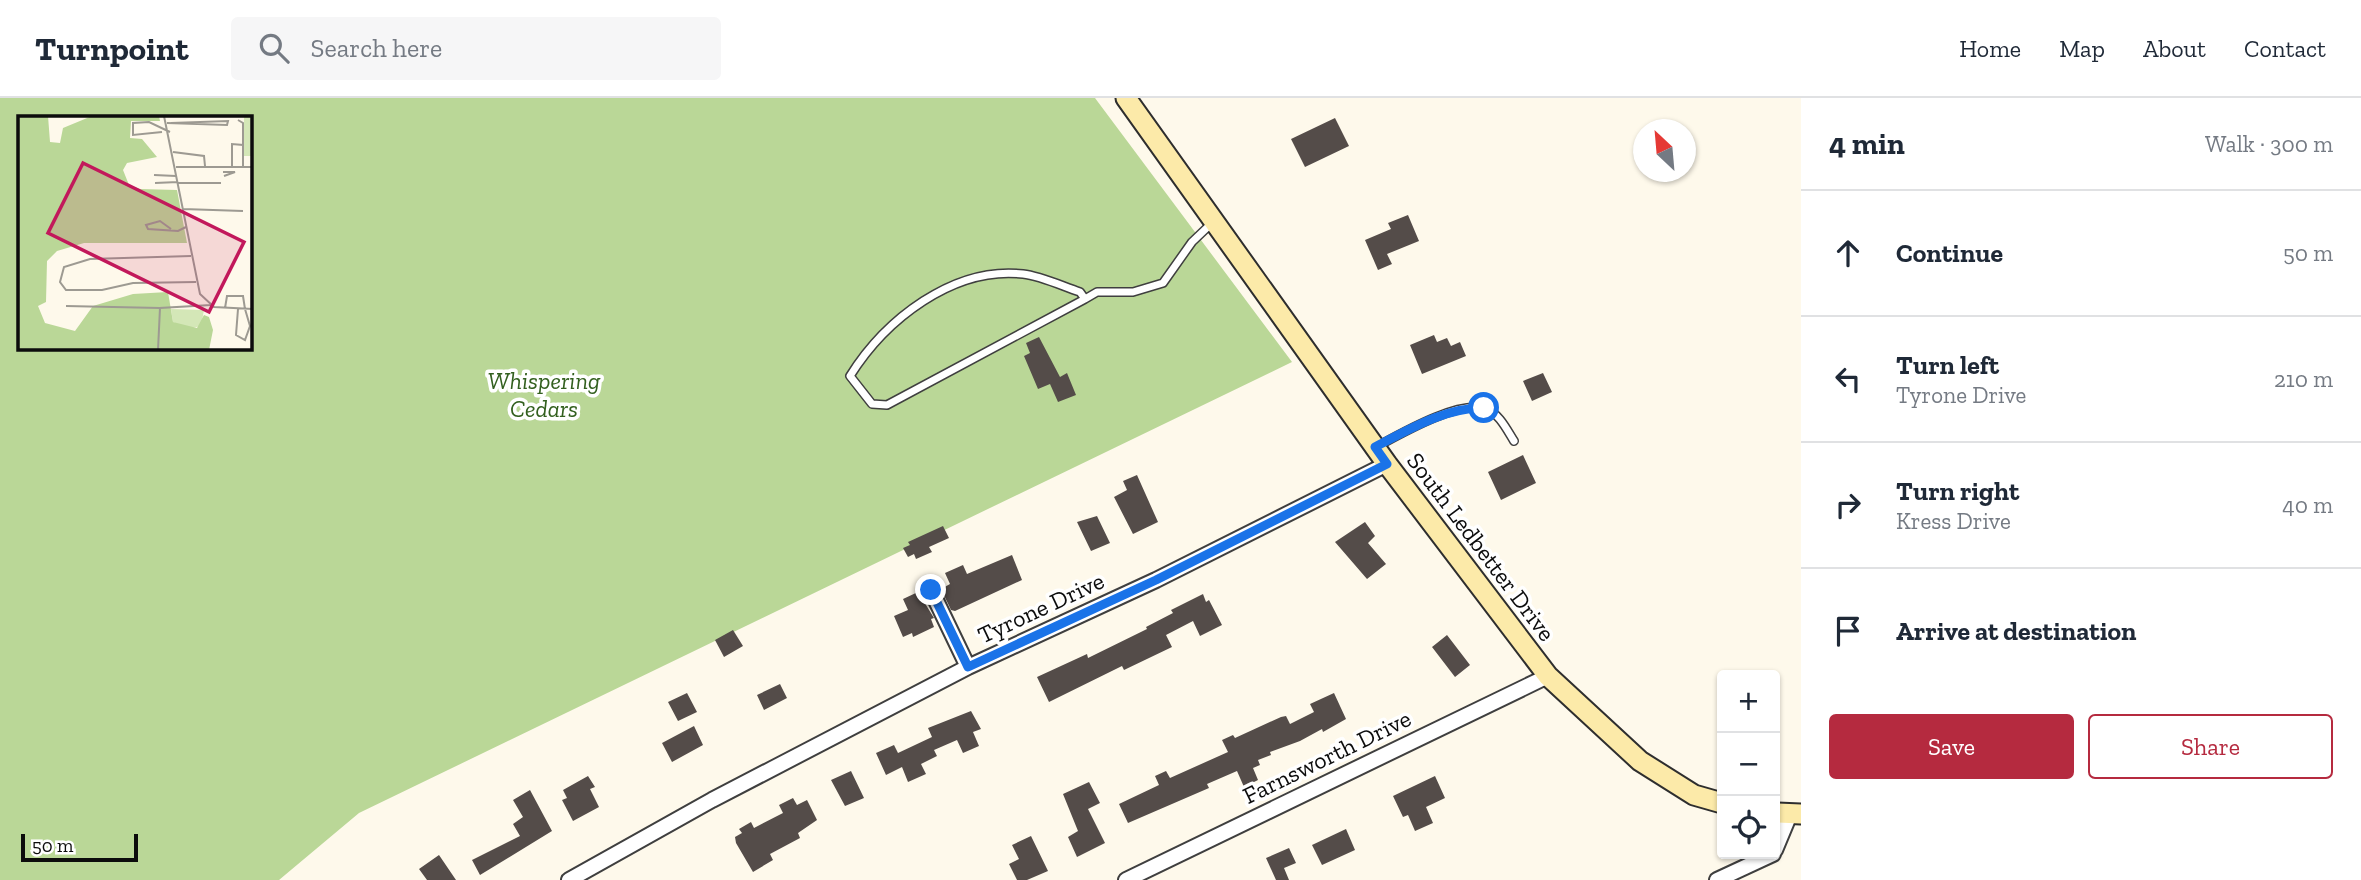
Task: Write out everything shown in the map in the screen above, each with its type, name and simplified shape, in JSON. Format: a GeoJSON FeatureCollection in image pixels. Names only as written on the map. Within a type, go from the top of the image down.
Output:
{"type":"FeatureCollection","features":[{"type":"Feature","properties":{"kind":"street","name":"South Ledbetter Drive"},"geometry":{"type":"LineString","coordinates":[[1126,98],[1387,464],[1548,676],[1640,761],[1694,795],[1717,802]]}},
{"type":"Feature","properties":{"kind":"street","name":"Tyrone Drive"},"geometry":{"type":"LineString","coordinates":[[569,880],[712,800],[968,667],[1156,580],[1387,464]]}},
{"type":"Feature","properties":{"kind":"street"},"geometry":{"type":"LineString","coordinates":[[931,590],[968,667]]}},
{"type":"Feature","properties":{"kind":"street","name":"Farnsworth Drive"},"geometry":{"type":"LineString","coordinates":[[1126,880],[1548,676]]}},
{"type":"Feature","properties":{"kind":"street"},"geometry":{"type":"LineString","coordinates":[[1780,837],[1789,814]]}},
{"type":"Feature","properties":{"kind":"street"},"geometry":{"type":"LineString","coordinates":[[1717,880],[1760,859]]}},
{"type":"Feature","properties":{"kind":"lane"},"geometry":{"type":"LineString","coordinates":[[1085,299],[1080,292],[1025,274],[959,280],[896,322],[864,354],[850,376],[872,404],[887,405],[981,352],[1085,299],[1097,292],[1133,292],[1163,283],[1192,242],[1214,221]]}},
{"type":"Feature","properties":{"kind":"lane"},"geometry":{"type":"LineString","coordinates":[[1375,447],[1467,407],[1484,408],[1495,413],[1514,441]]}},
{"type":"Feature","properties":{"kind":"green space","name":"Whispering Cedars"},"geometry":{"type":"Polygon","coordinates":[[[0,98],[1095,98],[1292,362],[359,813],[279,880],[0,880],[0,98]]]}},
{"type":"Feature","properties":{"kind":"building"},"geometry":{"type":"Polygon","coordinates":[[[1335,118],[1349,146],[1305,167],[1291,139],[1335,118]]]}},
{"type":"Feature","properties":{"kind":"building"},"geometry":{"type":"Polygon","coordinates":[[[1408,215],[1419,241],[1387,254],[1392,264],[1378,270],[1365,240],[1391,229],[1388,223],[1408,215]]]}},
{"type":"Feature","properties":{"kind":"building"},"geometry":{"type":"Polygon","coordinates":[[[1434,335],[1437,342],[1447,338],[1451,346],[1460,342],[1466,356],[1422,374],[1410,345],[1434,335]]]}},
{"type":"Feature","properties":{"kind":"building"},"geometry":{"type":"Polygon","coordinates":[[[1039,337],[1060,377],[1067,373],[1076,395],[1058,402],[1050,384],[1038,389],[1024,356],[1030,353],[1026,343],[1039,337]]]}},
{"type":"Feature","properties":{"kind":"building"},"geometry":{"type":"Polygon","coordinates":[[[1543,373],[1552,392],[1532,401],[1523,381],[1543,373]]]}},
{"type":"Feature","properties":{"kind":"building"},"geometry":{"type":"Polygon","coordinates":[[[1523,455],[1536,483],[1501,500],[1488,472],[1523,455]]]}},
{"type":"Feature","properties":{"kind":"building"},"geometry":{"type":"Polygon","coordinates":[[[1137,475],[1158,522],[1133,534],[1114,497],[1127,490],[1123,481],[1137,475]]]}},
{"type":"Feature","properties":{"kind":"building"},"geometry":{"type":"Polygon","coordinates":[[[1097,516],[1110,543],[1091,551],[1077,522],[1097,516]]]}},
{"type":"Feature","properties":{"kind":"building"},"geometry":{"type":"Polygon","coordinates":[[[1365,522],[1375,536],[1368,543],[1386,564],[1367,579],[1335,542],[1365,522]]]}},
{"type":"Feature","properties":{"kind":"building"},"geometry":{"type":"Polygon","coordinates":[[[943,526],[949,538],[929,547],[932,552],[916,559],[914,554],[908,557],[903,548],[910,545],[908,542],[943,526]]]}},
{"type":"Feature","properties":{"kind":"building"},"geometry":{"type":"Polygon","coordinates":[[[1012,555],[1022,580],[955,611],[951,610],[941,589],[950,584],[945,573],[963,565],[967,574],[1012,555]]]}},
{"type":"Feature","properties":{"kind":"building"},"geometry":{"type":"Polygon","coordinates":[[[918,592],[934,618],[931,619],[934,627],[913,637],[912,633],[903,637],[894,616],[908,610],[903,599],[918,592]]]}},
{"type":"Feature","properties":{"kind":"building"},"geometry":{"type":"Polygon","coordinates":[[[1203,594],[1222,625],[1200,636],[1193,621],[1166,635],[1172,647],[1124,670],[1122,666],[1049,702],[1037,677],[1087,654],[1088,658],[1147,629],[1146,627],[1173,613],[1171,610],[1203,594]]]}},
{"type":"Feature","properties":{"kind":"building"},"geometry":{"type":"Polygon","coordinates":[[[733,630],[743,646],[724,657],[715,640],[733,630]]]}},
{"type":"Feature","properties":{"kind":"building"},"geometry":{"type":"Polygon","coordinates":[[[1447,635],[1470,665],[1455,677],[1432,647],[1447,635]]]}},
{"type":"Feature","properties":{"kind":"building"},"geometry":{"type":"Polygon","coordinates":[[[780,684],[787,698],[764,710],[757,695],[780,684]]]}},
{"type":"Feature","properties":{"kind":"building"},"geometry":{"type":"Polygon","coordinates":[[[687,693],[697,712],[678,721],[668,702],[687,693]]]}},
{"type":"Feature","properties":{"kind":"building"},"geometry":{"type":"Polygon","coordinates":[[[1334,693],[1346,719],[1323,732],[1322,729],[1270,752],[1271,755],[1258,760],[1260,765],[1253,768],[1258,780],[1244,787],[1237,771],[1207,784],[1209,788],[1128,823],[1119,804],[1159,785],[1155,776],[1166,771],[1170,778],[1228,752],[1222,740],[1233,735],[1235,738],[1286,716],[1290,724],[1314,712],[1310,704],[1334,693]]]}},
{"type":"Feature","properties":{"kind":"building"},"geometry":{"type":"Polygon","coordinates":[[[971,711],[981,729],[973,732],[979,746],[963,753],[957,740],[934,750],[937,756],[921,764],[926,774],[908,782],[902,767],[886,775],[876,753],[894,745],[898,753],[932,737],[928,728],[971,711]]]}},
{"type":"Feature","properties":{"kind":"building"},"geometry":{"type":"Polygon","coordinates":[[[694,726],[703,745],[672,762],[662,743],[694,726]]]}},
{"type":"Feature","properties":{"kind":"building"},"geometry":{"type":"Polygon","coordinates":[[[851,771],[864,798],[845,806],[831,780],[851,771]]]}},
{"type":"Feature","properties":{"kind":"building"},"geometry":{"type":"Polygon","coordinates":[[[588,776],[595,787],[590,789],[599,807],[573,821],[562,800],[567,798],[563,790],[588,776]]]}},
{"type":"Feature","properties":{"kind":"building"},"geometry":{"type":"Polygon","coordinates":[[[1435,776],[1445,798],[1426,807],[1433,823],[1415,831],[1408,815],[1403,817],[1393,796],[1435,776]]]}},
{"type":"Feature","properties":{"kind":"building"},"geometry":{"type":"Polygon","coordinates":[[[1089,782],[1100,803],[1088,809],[1105,843],[1077,857],[1068,837],[1078,831],[1063,794],[1089,782]]]}},
{"type":"Feature","properties":{"kind":"building"},"geometry":{"type":"Polygon","coordinates":[[[530,790],[552,831],[480,875],[472,860],[520,836],[513,824],[523,817],[513,800],[530,790]]]}},
{"type":"Feature","properties":{"kind":"building"},"geometry":{"type":"Polygon","coordinates":[[[793,798],[797,805],[807,800],[817,820],[798,833],[800,838],[770,854],[773,860],[753,872],[736,843],[735,837],[742,833],[739,829],[751,822],[754,828],[783,813],[779,805],[793,798]]]}},
{"type":"Feature","properties":{"kind":"building"},"geometry":{"type":"Polygon","coordinates":[[[1346,829],[1355,850],[1322,865],[1312,845],[1346,829]]]}},
{"type":"Feature","properties":{"kind":"building"},"geometry":{"type":"Polygon","coordinates":[[[1031,836],[1048,871],[1027,880],[1017,880],[1009,864],[1019,859],[1012,845],[1031,836]]]}},
{"type":"Feature","properties":{"kind":"building"},"geometry":{"type":"Polygon","coordinates":[[[1289,848],[1296,863],[1284,868],[1289,880],[1276,880],[1266,858],[1289,848]]]}},
{"type":"Feature","properties":{"kind":"building"},"geometry":{"type":"Polygon","coordinates":[[[439,855],[456,880],[427,880],[419,869],[439,855]]]}},
{"type":"Feature","properties":{"kind":"route"},"geometry":{"type":"LineString","coordinates":[[931,590],[968,667],[1156,580],[1387,464],[1375,447],[1444,415],[1467,407],[1484,408]]}}]}
